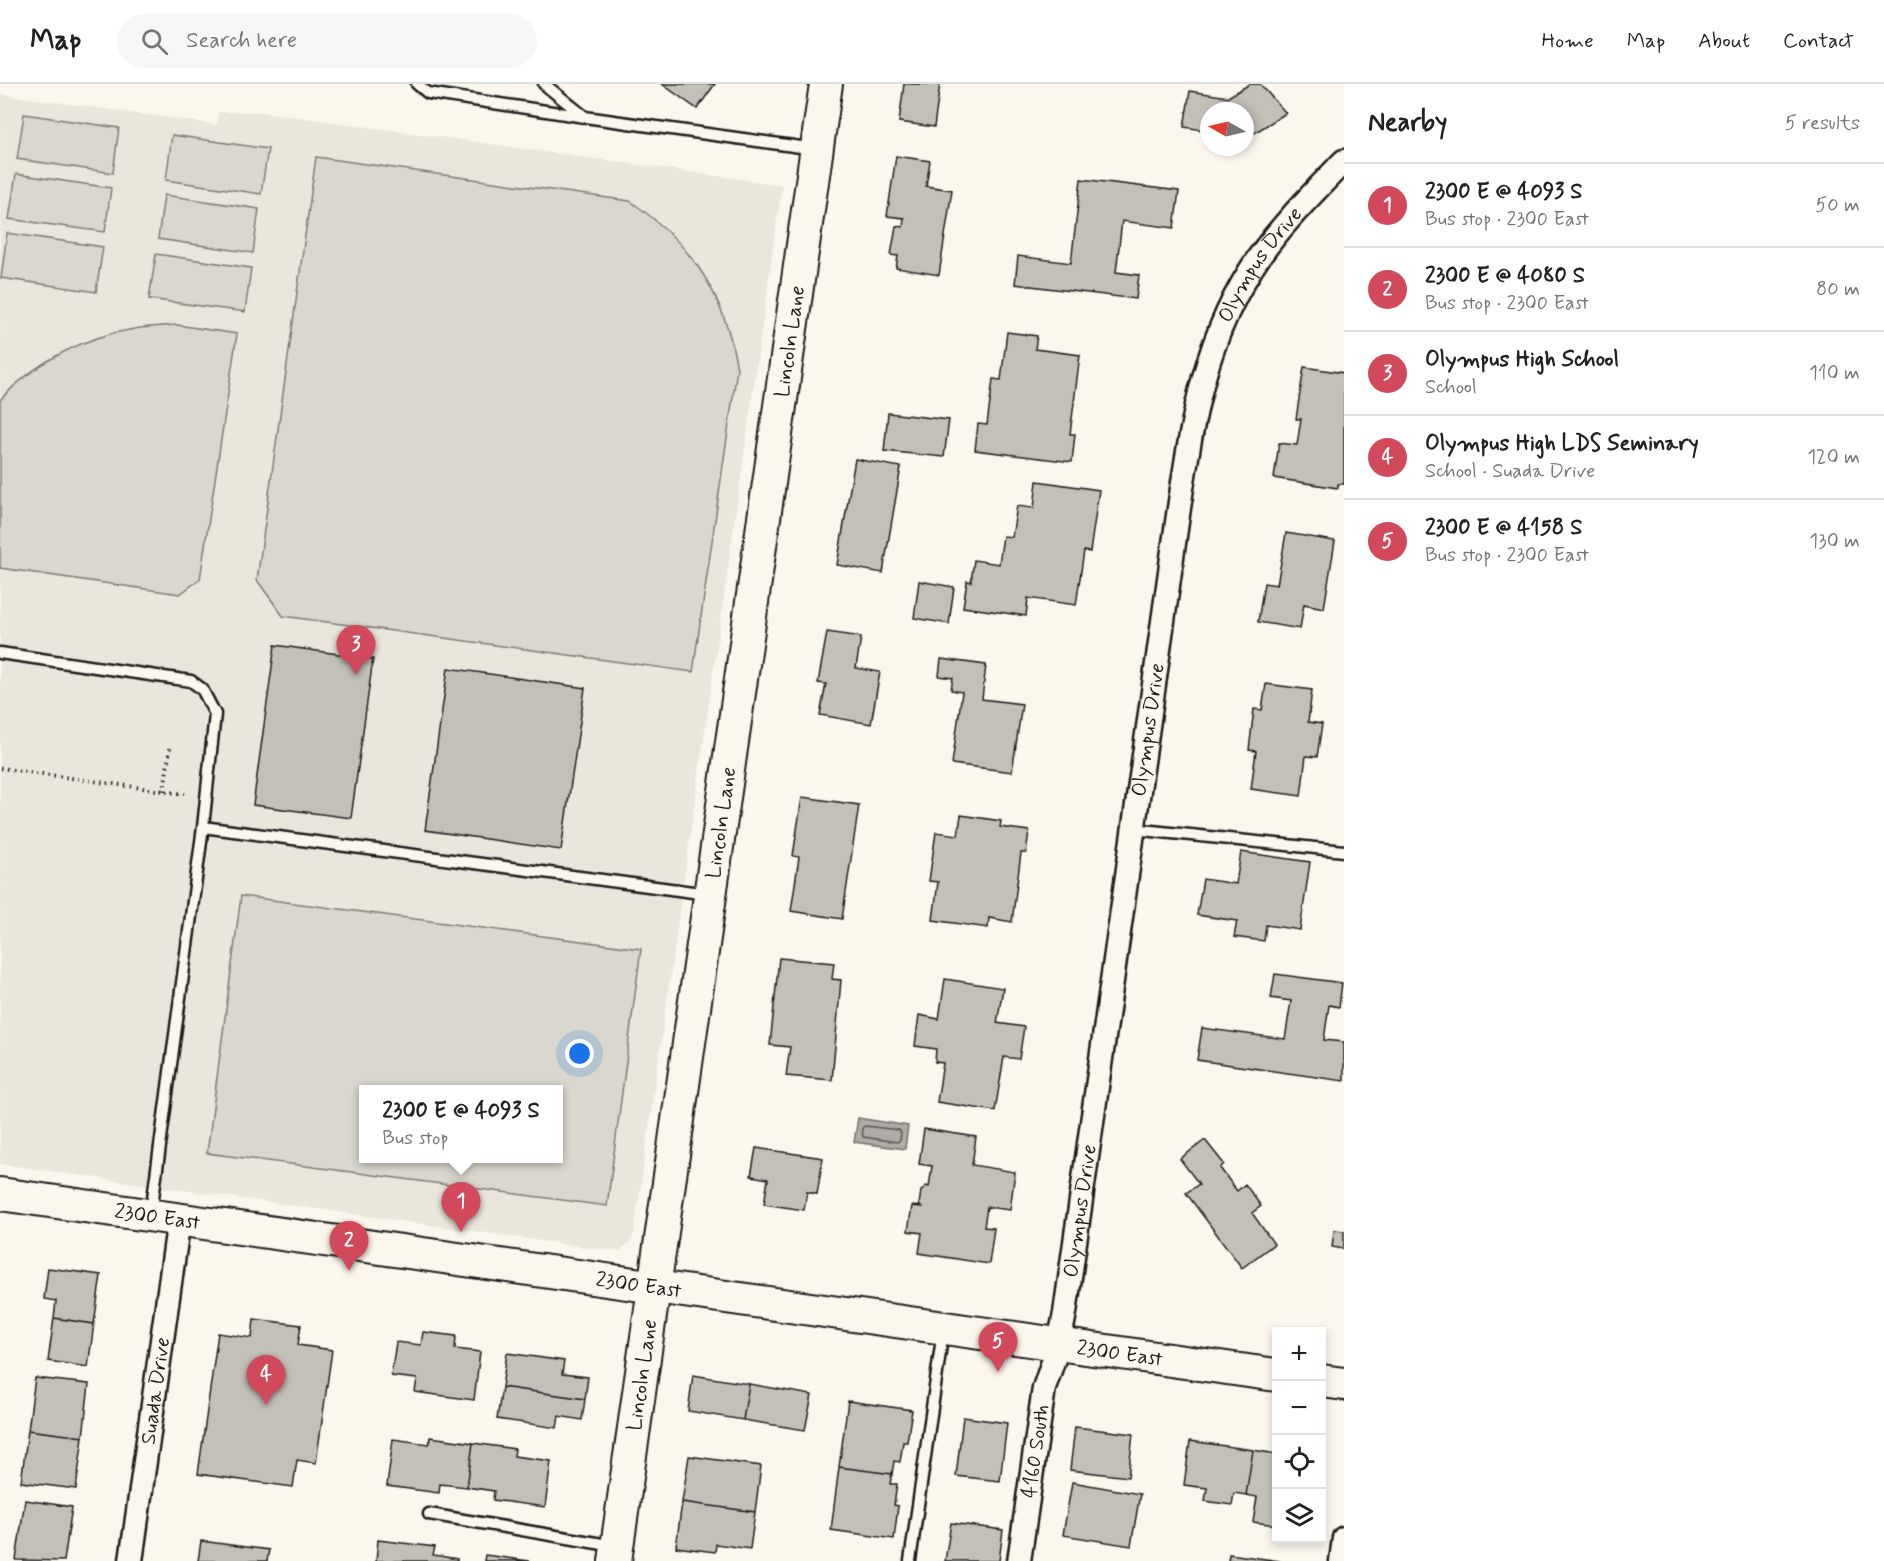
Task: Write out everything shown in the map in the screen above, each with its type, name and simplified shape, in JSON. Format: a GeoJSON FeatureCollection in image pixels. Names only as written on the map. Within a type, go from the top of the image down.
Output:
{"type":"FeatureCollection","features":[{"type":"Feature","properties":{"kind":"street","name":"Lincoln Lane"},"geometry":{"type":"LineString","coordinates":[[616,1554],[826,84]]}},
{"type":"Feature","properties":{"kind":"street","name":"Olympus Drive"},"geometry":{"type":"LineString","coordinates":[[1059,1344],[1076,1244],[1190,439],[1208,358],[1238,290],[1259,256],[1296,211],[1344,161]]}},
{"type":"Feature","properties":{"kind":"street","name":"2300 East"},"geometry":{"type":"LineString","coordinates":[[0,1194],[1272,1374]]}},
{"type":"Feature","properties":{"kind":"street","name":"Suada Drive"},"geometry":{"type":"LineString","coordinates":[[131,1561],[165,1217]]}},
{"type":"Feature","properties":{"kind":"street","name":"4160 South"},"geometry":{"type":"LineString","coordinates":[[1019,1561],[1044,1389],[1059,1344]]}},
{"type":"Feature","properties":{"kind":"street"},"geometry":{"type":"LineString","coordinates":[[1326,1382],[1344,1384]]}},
{"type":"Feature","properties":{"kind":"street"},"geometry":{"type":"LineString","coordinates":[[1341,1561],[1344,1538]]}},
{"type":"Feature","properties":{"kind":"lane"},"geometry":{"type":"LineString","coordinates":[[417,84],[428,93],[817,149]]}},
{"type":"Feature","properties":{"kind":"lane"},"geometry":{"type":"LineString","coordinates":[[544,84],[585,117]]}},
{"type":"Feature","properties":{"kind":"lane"},"geometry":{"type":"LineString","coordinates":[[0,653],[191,681],[202,688],[215,714],[165,1217]]}},
{"type":"Feature","properties":{"kind":"lane"},"geometry":{"type":"LineString","coordinates":[[203,827],[711,895]]}},
{"type":"Feature","properties":{"kind":"lane"},"geometry":{"type":"LineString","coordinates":[[1133,829],[1344,851]]}},
{"type":"Feature","properties":{"kind":"lane"},"geometry":{"type":"LineString","coordinates":[[910,1561],[943,1327]]}},
{"type":"Feature","properties":{"kind":"lane"},"geometry":{"type":"LineString","coordinates":[[429,1514],[616,1554]]}},
{"type":"Feature","properties":{"kind":"path"},"geometry":{"type":"LineString","coordinates":[[164,791],[170,747]]}},
{"type":"Feature","properties":{"kind":"path"},"geometry":{"type":"LineString","coordinates":[[0,768],[185,794]]}},
{"type":"Feature","properties":{"kind":"shaded area"},"geometry":{"type":"Polygon","coordinates":[[[0,94],[217,125],[218,112],[262,112],[782,185],[634,1234],[631,1241],[620,1251],[0,1164],[0,94]]]}},
{"type":"Feature","properties":{"kind":"shaded area"},"geometry":{"type":"Polygon","coordinates":[[[24,114],[119,128],[113,173],[17,159],[24,114]]]}},
{"type":"Feature","properties":{"kind":"shaded area"},"geometry":{"type":"Polygon","coordinates":[[[172,135],[268,149],[261,194],[166,180],[172,135]]]}},
{"type":"Feature","properties":{"kind":"shaded area"},"geometry":{"type":"Polygon","coordinates":[[[316,157],[630,201],[652,217],[688,253],[714,294],[724,317],[737,369],[693,672],[283,616],[257,580],[316,157]]]}},
{"type":"Feature","properties":{"kind":"shaded area"},"geometry":{"type":"Polygon","coordinates":[[[16,174],[111,188],[105,232],[9,219],[16,174]]]}},
{"type":"Feature","properties":{"kind":"shaded area"},"geometry":{"type":"Polygon","coordinates":[[[164,195],[259,209],[253,253],[158,239],[164,195]]]}},
{"type":"Feature","properties":{"kind":"shaded area"},"geometry":{"type":"Polygon","coordinates":[[[7,233],[103,247],[96,292],[1,278],[7,233]]]}},
{"type":"Feature","properties":{"kind":"shaded area"},"geometry":{"type":"Polygon","coordinates":[[[156,254],[251,268],[245,312],[149,299],[156,254]]]}},
{"type":"Feature","properties":{"kind":"shaded area"},"geometry":{"type":"Polygon","coordinates":[[[177,325],[237,334],[200,579],[180,594],[0,568],[0,400],[44,363],[78,345],[115,333],[145,327],[177,325]]]}},
{"type":"Feature","properties":{"kind":"shaded area"},"geometry":{"type":"Polygon","coordinates":[[[241,896],[641,949],[607,1206],[207,1153],[241,896]]]}},
{"type":"Feature","properties":{"kind":"water"},"geometry":{"type":"Polygon","coordinates":[[[858,1118],[908,1126],[905,1149],[854,1142],[858,1118]]]}},
{"type":"Feature","properties":{"kind":"building"},"geometry":{"type":"Polygon","coordinates":[[[662,84],[715,84],[697,109],[662,84]]]}},
{"type":"Feature","properties":{"kind":"building"},"geometry":{"type":"Polygon","coordinates":[[[904,84],[940,84],[934,127],[899,122],[904,84]]]}},
{"type":"Feature","properties":{"kind":"building"},"geometry":{"type":"Polygon","coordinates":[[[1250,84],[1260,84],[1286,113],[1254,133],[1254,102],[1200,102],[1200,130],[1184,127],[1190,91],[1228,97],[1250,84]]]}},
{"type":"Feature","properties":{"kind":"building"},"geometry":{"type":"Polygon","coordinates":[[[896,156],[930,161],[926,186],[952,190],[939,275],[896,268],[898,256],[891,255],[896,226],[903,227],[904,218],[887,216],[896,156]]]}},
{"type":"Feature","properties":{"kind":"building"},"geometry":{"type":"Polygon","coordinates":[[[1081,179],[1179,191],[1174,228],[1122,221],[1116,272],[1139,275],[1136,299],[1015,284],[1018,256],[1071,263],[1081,179]]]}},
{"type":"Feature","properties":{"kind":"building"},"geometry":{"type":"Polygon","coordinates":[[[1007,332],[1037,336],[1035,349],[1080,355],[1070,434],[1075,434],[1072,462],[975,450],[978,424],[987,425],[993,379],[1001,380],[1007,332]]]}},
{"type":"Feature","properties":{"kind":"building"},"geometry":{"type":"Polygon","coordinates":[[[1304,367],[1344,373],[1344,484],[1338,484],[1338,488],[1274,478],[1279,443],[1297,445],[1301,419],[1296,419],[1304,367]]]}},
{"type":"Feature","properties":{"kind":"building"},"geometry":{"type":"Polygon","coordinates":[[[888,413],[949,420],[944,457],[884,451],[888,413]]]}},
{"type":"Feature","properties":{"kind":"building"},"geometry":{"type":"Polygon","coordinates":[[[855,459],[901,467],[883,573],[837,565],[855,459]]]}},
{"type":"Feature","properties":{"kind":"building"},"geometry":{"type":"Polygon","coordinates":[[[1037,481],[1099,490],[1090,552],[1084,551],[1076,605],[1028,598],[1026,616],[963,607],[967,581],[971,582],[974,560],[999,564],[1003,536],[1012,537],[1017,506],[1034,508],[1037,481]]]}},
{"type":"Feature","properties":{"kind":"building"},"geometry":{"type":"Polygon","coordinates":[[[1286,533],[1335,541],[1324,608],[1304,604],[1300,629],[1258,622],[1264,583],[1277,585],[1286,533]]]}},
{"type":"Feature","properties":{"kind":"building"},"geometry":{"type":"Polygon","coordinates":[[[919,581],[954,587],[949,624],[914,618],[919,581]]]}},
{"type":"Feature","properties":{"kind":"building"},"geometry":{"type":"Polygon","coordinates":[[[827,632],[861,637],[856,668],[880,672],[871,724],[820,715],[826,684],[818,683],[827,632]]]}},
{"type":"Feature","properties":{"kind":"building"},"geometry":{"type":"Polygon","coordinates":[[[275,645],[373,659],[351,818],[253,805],[275,645]]]}},
{"type":"Feature","properties":{"kind":"building"},"geometry":{"type":"Polygon","coordinates":[[[941,659],[986,665],[982,699],[1022,704],[1012,772],[952,764],[962,692],[951,690],[953,678],[939,676],[941,659]]]}},
{"type":"Feature","properties":{"kind":"building"},"geometry":{"type":"Polygon","coordinates":[[[448,668],[585,688],[561,850],[425,830],[448,668]]]}},
{"type":"Feature","properties":{"kind":"building"},"geometry":{"type":"Polygon","coordinates":[[[1266,684],[1312,690],[1308,722],[1322,724],[1317,757],[1306,756],[1301,796],[1251,789],[1256,751],[1249,750],[1254,709],[1262,710],[1266,684]]]}},
{"type":"Feature","properties":{"kind":"building"},"geometry":{"type":"Polygon","coordinates":[[[802,797],[859,805],[842,919],[791,911],[799,857],[793,856],[802,797]]]}},
{"type":"Feature","properties":{"kind":"building"},"geometry":{"type":"Polygon","coordinates":[[[961,815],[1001,821],[1000,827],[1029,831],[1026,853],[1021,853],[1012,922],[989,918],[988,928],[933,920],[938,882],[929,881],[936,832],[958,835],[961,815]]]}},
{"type":"Feature","properties":{"kind":"building"},"geometry":{"type":"Polygon","coordinates":[[[1241,852],[1310,862],[1300,930],[1266,925],[1264,941],[1234,937],[1237,921],[1197,915],[1203,879],[1236,884],[1241,852]]]}},
{"type":"Feature","properties":{"kind":"building"},"geometry":{"type":"Polygon","coordinates":[[[779,958],[834,963],[832,979],[841,980],[832,1080],[786,1076],[790,1047],[770,1045],[779,958]]]}},
{"type":"Feature","properties":{"kind":"building"},"geometry":{"type":"Polygon","coordinates":[[[1275,974],[1342,983],[1339,1007],[1329,1005],[1324,1040],[1344,1042],[1344,1081],[1197,1060],[1202,1028],[1285,1039],[1291,1001],[1271,998],[1275,974]]]}},
{"type":"Feature","properties":{"kind":"building"},"geometry":{"type":"Polygon","coordinates":[[[945,979],[1003,988],[997,1023],[1024,1027],[1019,1059],[1004,1057],[995,1111],[937,1102],[943,1063],[935,1062],[936,1049],[915,1046],[919,1015],[939,1019],[945,979]]]}},
{"type":"Feature","properties":{"kind":"building"},"geometry":{"type":"Polygon","coordinates":[[[924,1129],[976,1137],[972,1165],[1015,1172],[1010,1210],[987,1207],[984,1227],[994,1228],[989,1264],[919,1253],[922,1233],[908,1231],[912,1206],[921,1207],[919,1205],[921,1191],[926,1186],[929,1187],[932,1166],[919,1164],[924,1129]]]}},
{"type":"Feature","properties":{"kind":"building"},"geometry":{"type":"Polygon","coordinates":[[[1205,1140],[1224,1164],[1220,1168],[1237,1191],[1245,1184],[1261,1206],[1252,1213],[1274,1244],[1242,1268],[1186,1193],[1199,1184],[1180,1159],[1205,1140]]]}},
{"type":"Feature","properties":{"kind":"building"},"geometry":{"type":"Polygon","coordinates":[[[756,1148],[823,1158],[817,1194],[807,1192],[804,1210],[764,1204],[768,1179],[751,1176],[756,1148]]]}},
{"type":"Feature","properties":{"kind":"building"},"geometry":{"type":"Polygon","coordinates":[[[1334,1230],[1344,1231],[1344,1249],[1332,1247],[1334,1230]]]}},
{"type":"Feature","properties":{"kind":"building"},"geometry":{"type":"Polygon","coordinates":[[[48,1268],[101,1275],[94,1324],[54,1318],[56,1301],[44,1299],[48,1268]]]}},
{"type":"Feature","properties":{"kind":"building"},"geometry":{"type":"Polygon","coordinates":[[[54,1318],[94,1324],[88,1367],[48,1361],[54,1318]]]}},
{"type":"Feature","properties":{"kind":"building"},"geometry":{"type":"Polygon","coordinates":[[[254,1319],[301,1325],[298,1345],[332,1350],[316,1463],[297,1460],[293,1487],[198,1474],[218,1333],[252,1338],[254,1319]]]}},
{"type":"Feature","properties":{"kind":"building"},"geometry":{"type":"Polygon","coordinates":[[[423,1332],[456,1336],[455,1349],[480,1352],[474,1400],[415,1392],[417,1379],[391,1376],[396,1342],[421,1345],[423,1332]]]}},
{"type":"Feature","properties":{"kind":"building"},"geometry":{"type":"Polygon","coordinates":[[[507,1353],[564,1361],[562,1374],[588,1377],[585,1399],[502,1387],[507,1353]]]}},
{"type":"Feature","properties":{"kind":"building"},"geometry":{"type":"Polygon","coordinates":[[[693,1375],[749,1384],[743,1420],[688,1411],[693,1375]]]}},
{"type":"Feature","properties":{"kind":"building"},"geometry":{"type":"Polygon","coordinates":[[[35,1378],[89,1384],[83,1437],[28,1430],[35,1378]]]}},
{"type":"Feature","properties":{"kind":"building"},"geometry":{"type":"Polygon","coordinates":[[[749,1384],[812,1395],[805,1430],[743,1420],[749,1384]]]}},
{"type":"Feature","properties":{"kind":"building"},"geometry":{"type":"Polygon","coordinates":[[[502,1387],[585,1399],[582,1420],[559,1416],[557,1428],[497,1419],[502,1387]]]}},
{"type":"Feature","properties":{"kind":"building"},"geometry":{"type":"Polygon","coordinates":[[[848,1401],[912,1410],[907,1442],[903,1442],[900,1462],[894,1461],[892,1474],[839,1467],[848,1401]]]}},
{"type":"Feature","properties":{"kind":"building"},"geometry":{"type":"Polygon","coordinates":[[[963,1417],[1007,1423],[1000,1481],[956,1476],[963,1417]]]}},
{"type":"Feature","properties":{"kind":"building"},"geometry":{"type":"Polygon","coordinates":[[[1075,1427],[1133,1434],[1128,1477],[1070,1470],[1075,1427]]]}},
{"type":"Feature","properties":{"kind":"building"},"geometry":{"type":"Polygon","coordinates":[[[28,1430],[83,1437],[76,1489],[21,1482],[28,1430]]]}},
{"type":"Feature","properties":{"kind":"building"},"geometry":{"type":"Polygon","coordinates":[[[430,1437],[473,1443],[467,1487],[440,1484],[439,1493],[387,1486],[393,1439],[429,1444],[430,1437]]]}},
{"type":"Feature","properties":{"kind":"building"},"geometry":{"type":"Polygon","coordinates":[[[1190,1441],[1253,1450],[1246,1495],[1234,1493],[1232,1505],[1205,1501],[1207,1488],[1184,1485],[1190,1441]]]}},
{"type":"Feature","properties":{"kind":"building"},"geometry":{"type":"Polygon","coordinates":[[[473,1443],[515,1449],[514,1456],[551,1461],[545,1507],[493,1500],[494,1491],[467,1487],[473,1443]]]}},
{"type":"Feature","properties":{"kind":"building"},"geometry":{"type":"Polygon","coordinates":[[[1253,1450],[1272,1453],[1272,1524],[1253,1522],[1257,1497],[1246,1495],[1253,1450]]]}},
{"type":"Feature","properties":{"kind":"building"},"geometry":{"type":"Polygon","coordinates":[[[689,1456],[761,1466],[755,1512],[682,1502],[689,1456]]]}},
{"type":"Feature","properties":{"kind":"building"},"geometry":{"type":"Polygon","coordinates":[[[839,1467],[892,1474],[890,1484],[897,1484],[894,1505],[898,1506],[894,1539],[831,1530],[839,1467]]]}},
{"type":"Feature","properties":{"kind":"building"},"geometry":{"type":"Polygon","coordinates":[[[1072,1482],[1140,1494],[1131,1546],[1063,1535],[1072,1482]]]}},
{"type":"Feature","properties":{"kind":"building"},"geometry":{"type":"Polygon","coordinates":[[[25,1500],[72,1507],[64,1561],[16,1560],[25,1500]]]}},
{"type":"Feature","properties":{"kind":"building"},"geometry":{"type":"Polygon","coordinates":[[[682,1502],[755,1512],[750,1549],[716,1544],[715,1552],[676,1547],[682,1502]]]}},
{"type":"Feature","properties":{"kind":"building"},"geometry":{"type":"Polygon","coordinates":[[[951,1523],[1003,1530],[999,1561],[945,1561],[951,1523]]]}},
{"type":"Feature","properties":{"kind":"building"},"geometry":{"type":"Polygon","coordinates":[[[378,1540],[435,1547],[433,1555],[457,1559],[457,1561],[376,1561],[378,1540]]]}},
{"type":"Feature","properties":{"kind":"building"},"geometry":{"type":"Polygon","coordinates":[[[201,1541],[269,1550],[267,1561],[198,1561],[201,1541]]]}},
{"type":"Feature","properties":{"kind":"building"},"geometry":{"type":"Polygon","coordinates":[[[1229,1554],[1280,1561],[1228,1561],[1229,1554]]]}},
{"type":"Feature","properties":{"kind":"building"},"geometry":{"type":"Polygon","coordinates":[[[485,1555],[530,1561],[484,1561],[485,1555]]]}},
{"type":"Feature","properties":{"kind":"place","name":"Olympus High School"},"geometry":{"type":"Point","coordinates":[356,675]}},
{"type":"Feature","properties":{"kind":"place","name":"2300 E @ 4093 S"},"geometry":{"type":"Point","coordinates":[461,1232]}},
{"type":"Feature","properties":{"kind":"place","name":"2300 E @ 4080 S"},"geometry":{"type":"Point","coordinates":[349,1271]}},
{"type":"Feature","properties":{"kind":"place","name":"2300 E @ 4158 S"},"geometry":{"type":"Point","coordinates":[998,1372]}},
{"type":"Feature","properties":{"kind":"place","name":"Olympus High LDS Seminary"},"geometry":{"type":"Point","coordinates":[266,1405]}}]}
